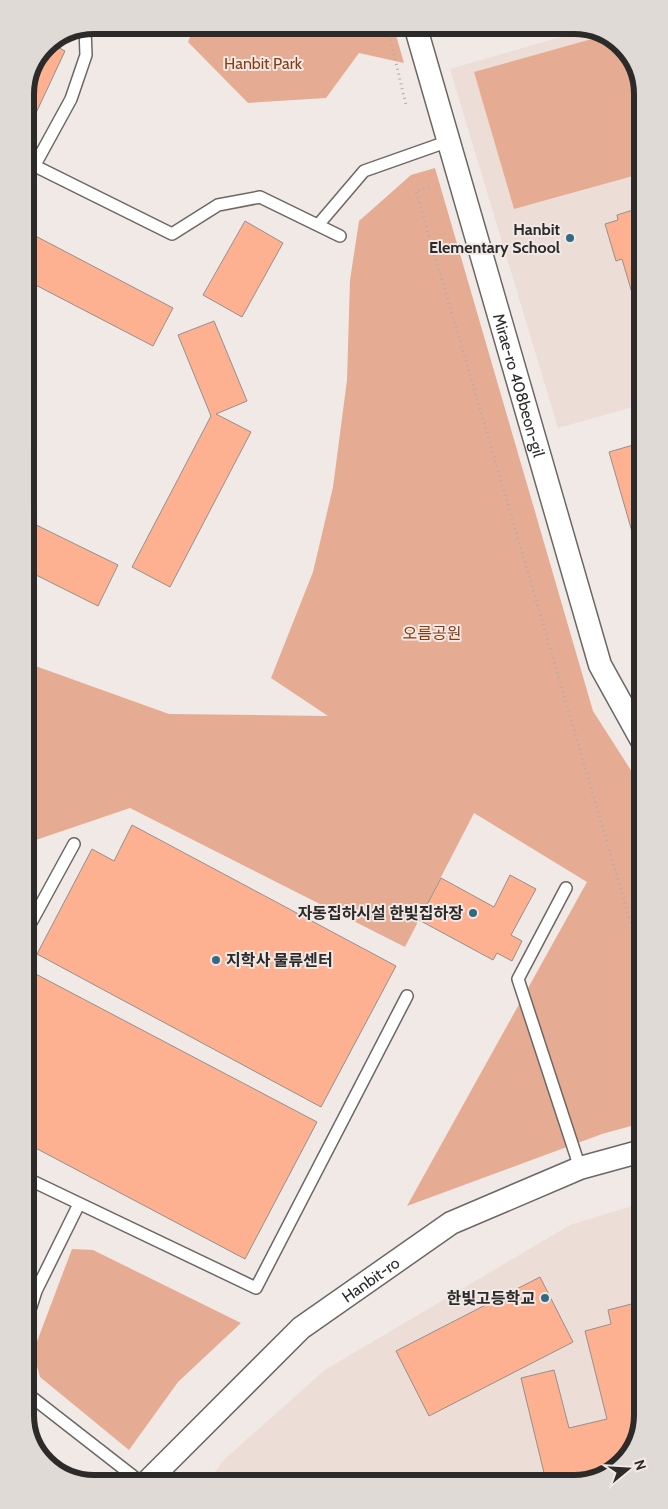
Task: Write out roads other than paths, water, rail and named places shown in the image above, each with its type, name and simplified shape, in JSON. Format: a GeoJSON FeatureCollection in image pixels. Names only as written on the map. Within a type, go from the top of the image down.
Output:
{"type":"FeatureCollection","features":[{"type":"Feature","properties":{"kind":"street","name":"Mirae-ro 408beon-gil"},"geometry":{"type":"LineString","coordinates":[[418,34],[600,665],[634,726]]}},
{"type":"Feature","properties":{"kind":"street","name":"Hanbit-ro"},"geometry":{"type":"LineString","coordinates":[[154,1475],[301,1328],[451,1223],[580,1168],[634,1153]]}},
{"type":"Feature","properties":{"kind":"lane"},"geometry":{"type":"LineString","coordinates":[[85,35],[86,55],[71,99],[35,166],[172,234],[218,206],[260,197],[340,236]]}},
{"type":"Feature","properties":{"kind":"lane"},"geometry":{"type":"LineString","coordinates":[[318,225],[364,171],[449,141]]}},
{"type":"Feature","properties":{"kind":"lane"},"geometry":{"type":"LineString","coordinates":[[34,917],[74,844]]}},
{"type":"Feature","properties":{"kind":"lane"},"geometry":{"type":"LineString","coordinates":[[566,888],[518,978],[580,1168]]}},
{"type":"Feature","properties":{"kind":"lane"},"geometry":{"type":"LineString","coordinates":[[34,1182],[256,1288],[408,996]]}},
{"type":"Feature","properties":{"kind":"lane"},"geometry":{"type":"LineString","coordinates":[[34,1297],[79,1204]]}},
{"type":"Feature","properties":{"kind":"lane"},"geometry":{"type":"LineString","coordinates":[[34,1399],[131,1475]]}},
{"type":"Feature","properties":{"kind":"place","name":"Hanbit Elementary School"},"geometry":{"type":"Point","coordinates":[570,238]}},
{"type":"Feature","properties":{"kind":"place","name":"자동집하시설 한빛집하장"},"geometry":{"type":"Point","coordinates":[473,913]}},
{"type":"Feature","properties":{"kind":"place","name":"지학사 물류센터"},"geometry":{"type":"Point","coordinates":[216,960]}},
{"type":"Feature","properties":{"kind":"place","name":"한빛고등학교"},"geometry":{"type":"Point","coordinates":[545,1298]}},
{"type":"Feature","properties":{"kind":"park label","name":"Hanbit Park"},"geometry":{"type":"Point","coordinates":[263,63]}},
{"type":"Feature","properties":{"kind":"park label","name":"오름공원"},"geometry":{"type":"Point","coordinates":[432,633]}}]}
